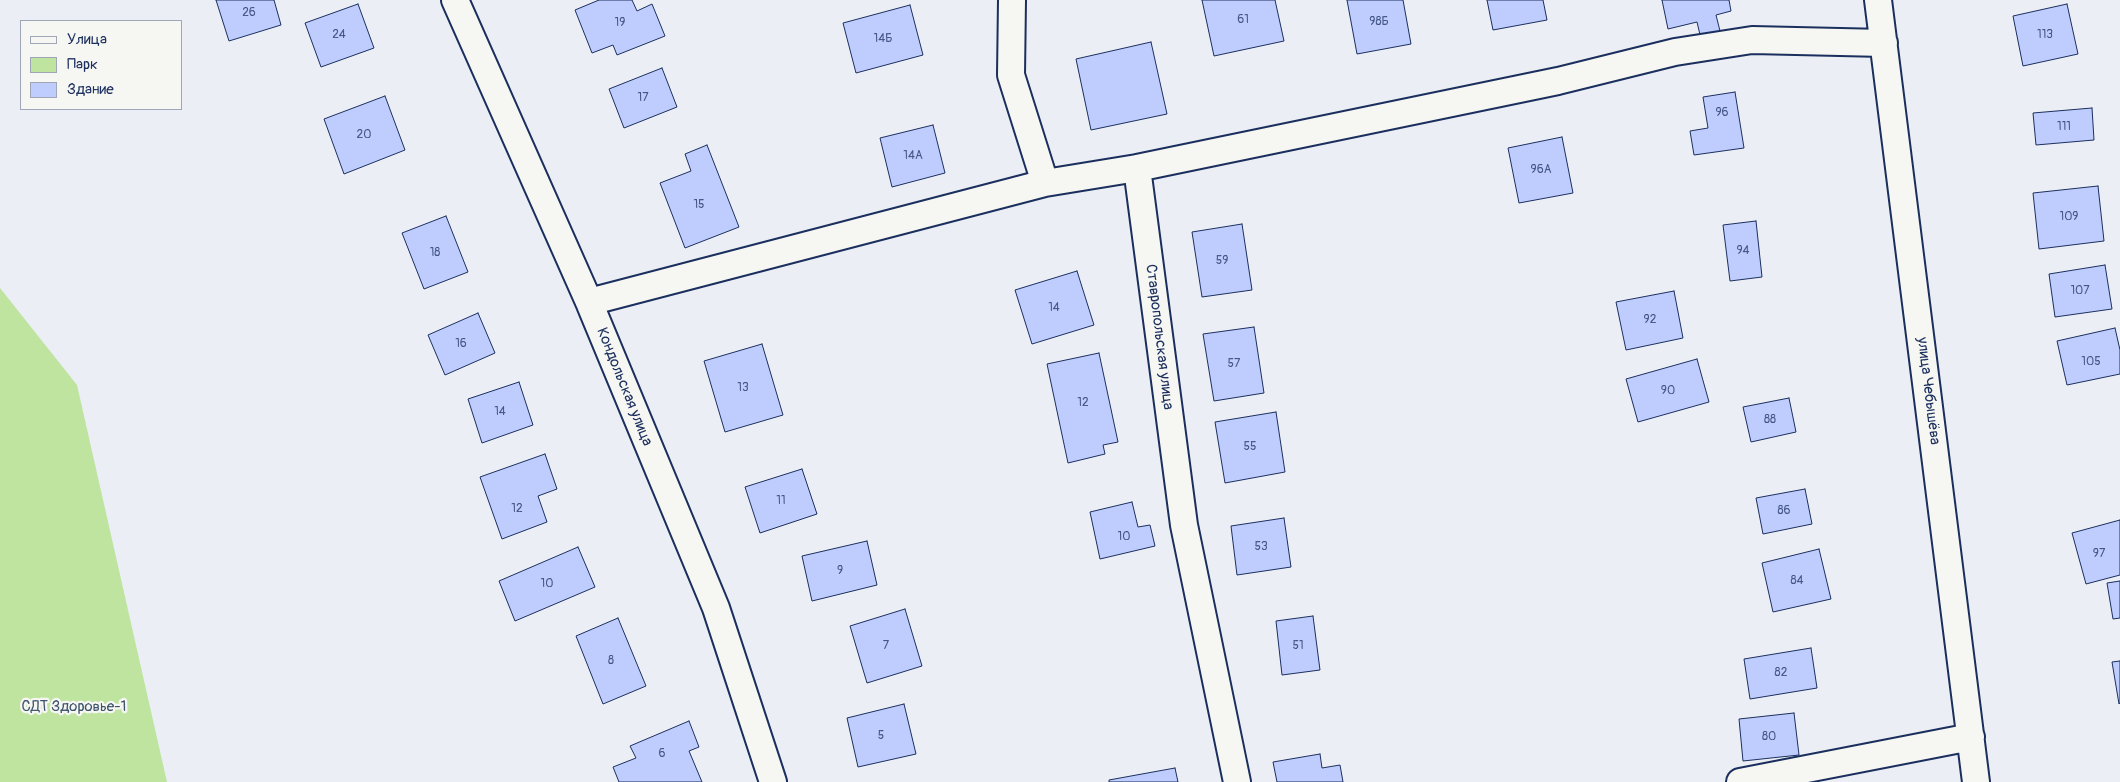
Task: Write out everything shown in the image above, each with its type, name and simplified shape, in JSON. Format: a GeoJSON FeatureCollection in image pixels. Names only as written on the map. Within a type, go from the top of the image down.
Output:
{"type":"FeatureCollection","features":[{"type":"Feature","properties":{"kind":"street","name":"Кондольская улица"},"geometry":{"type":"LineString","coordinates":[[456,0],[589,302],[716,608],[773,782]]}},
{"type":"Feature","properties":{"kind":"street"},"geometry":{"type":"LineString","coordinates":[[1012,0],[1011,75],[1045,183]]}},
{"type":"Feature","properties":{"kind":"street","name":"улица Чебышёва"},"geometry":{"type":"LineString","coordinates":[[1878,0],[1976,782]]}},
{"type":"Feature","properties":{"kind":"street"},"geometry":{"type":"LineString","coordinates":[[589,302],[1045,183],[1137,168],[1558,81],[1675,52],[1752,40],[1884,43]]}},
{"type":"Feature","properties":{"kind":"street","name":"Ставропольская улица"},"geometry":{"type":"LineString","coordinates":[[1137,168],[1184,525],[1238,782]]}},
{"type":"Feature","properties":{"kind":"street"},"geometry":{"type":"LineString","coordinates":[[1740,782],[1970,738]]}},
{"type":"Feature","properties":{"kind":"green space","name":"СДТ Здоровье-1"},"geometry":{"type":"Polygon","coordinates":[[[0,288],[77,385],[167,782],[0,782],[0,288]]]}},
{"type":"Feature","properties":{"kind":"building"},"geometry":{"type":"Polygon","coordinates":[[[216,0],[274,0],[281,25],[229,41],[216,0]]]}},
{"type":"Feature","properties":{"kind":"building"},"geometry":{"type":"Polygon","coordinates":[[[599,0],[632,0],[637,11],[652,4],[665,36],[617,55],[613,45],[592,53],[575,10],[599,0]]]}},
{"type":"Feature","properties":{"kind":"building"},"geometry":{"type":"Polygon","coordinates":[[[1202,0],[1275,0],[1284,41],[1214,56],[1202,0]]]}},
{"type":"Feature","properties":{"kind":"building"},"geometry":{"type":"Polygon","coordinates":[[[1347,0],[1403,0],[1411,44],[1357,54],[1347,0]]]}},
{"type":"Feature","properties":{"kind":"building"},"geometry":{"type":"Polygon","coordinates":[[[1487,0],[1543,0],[1547,20],[1493,30],[1487,0]]]}},
{"type":"Feature","properties":{"kind":"building"},"geometry":{"type":"Polygon","coordinates":[[[1662,0],[1729,0],[1731,11],[1716,15],[1721,35],[1701,39],[1697,22],[1668,29],[1662,0]]]}},
{"type":"Feature","properties":{"kind":"building"},"geometry":{"type":"Polygon","coordinates":[[[358,4],[374,48],[321,67],[305,23],[358,4]]]}},
{"type":"Feature","properties":{"kind":"building"},"geometry":{"type":"Polygon","coordinates":[[[2067,4],[2078,54],[2023,66],[2013,16],[2067,4]]]}},
{"type":"Feature","properties":{"kind":"building"},"geometry":{"type":"Polygon","coordinates":[[[910,5],[923,55],[856,73],[843,23],[910,5]]]}},
{"type":"Feature","properties":{"kind":"building"},"geometry":{"type":"Polygon","coordinates":[[[1151,42],[1167,114],[1091,130],[1076,59],[1151,42]]]}},
{"type":"Feature","properties":{"kind":"building"},"geometry":{"type":"Polygon","coordinates":[[[662,68],[677,107],[624,128],[609,89],[662,68]]]}},
{"type":"Feature","properties":{"kind":"building"},"geometry":{"type":"Polygon","coordinates":[[[1735,92],[1744,148],[1694,155],[1690,131],[1708,128],[1703,97],[1735,92]]]}},
{"type":"Feature","properties":{"kind":"building"},"geometry":{"type":"Polygon","coordinates":[[[385,96],[405,150],[344,174],[324,119],[385,96]]]}},
{"type":"Feature","properties":{"kind":"building"},"geometry":{"type":"Polygon","coordinates":[[[2092,108],[2094,140],[2036,145],[2033,113],[2092,108]]]}},
{"type":"Feature","properties":{"kind":"building"},"geometry":{"type":"Polygon","coordinates":[[[933,125],[945,173],[892,187],[880,138],[933,125]]]}},
{"type":"Feature","properties":{"kind":"building"},"geometry":{"type":"Polygon","coordinates":[[[1562,137],[1573,193],[1519,203],[1508,148],[1562,137]]]}},
{"type":"Feature","properties":{"kind":"building"},"geometry":{"type":"Polygon","coordinates":[[[707,145],[739,227],[685,248],[660,183],[691,171],[685,154],[707,145]]]}},
{"type":"Feature","properties":{"kind":"building"},"geometry":{"type":"Polygon","coordinates":[[[2098,186],[2104,241],[2039,249],[2033,193],[2098,186]]]}},
{"type":"Feature","properties":{"kind":"building"},"geometry":{"type":"Polygon","coordinates":[[[446,216],[468,272],[424,289],[402,233],[446,216]]]}},
{"type":"Feature","properties":{"kind":"building"},"geometry":{"type":"Polygon","coordinates":[[[1756,221],[1762,277],[1730,281],[1723,225],[1756,221]]]}},
{"type":"Feature","properties":{"kind":"building"},"geometry":{"type":"Polygon","coordinates":[[[1242,224],[1252,290],[1202,297],[1192,232],[1242,224]]]}},
{"type":"Feature","properties":{"kind":"building"},"geometry":{"type":"Polygon","coordinates":[[[2105,265],[2112,309],[2055,317],[2049,274],[2105,265]]]}},
{"type":"Feature","properties":{"kind":"building"},"geometry":{"type":"Polygon","coordinates":[[[1077,271],[1094,325],[1032,344],[1015,290],[1077,271]]]}},
{"type":"Feature","properties":{"kind":"building"},"geometry":{"type":"Polygon","coordinates":[[[1674,291],[1683,338],[1626,350],[1616,302],[1674,291]]]}},
{"type":"Feature","properties":{"kind":"building"},"geometry":{"type":"Polygon","coordinates":[[[478,313],[495,353],[445,375],[428,335],[478,313]]]}},
{"type":"Feature","properties":{"kind":"building"},"geometry":{"type":"Polygon","coordinates":[[[1254,327],[1264,393],[1214,401],[1203,334],[1254,327]]]}},
{"type":"Feature","properties":{"kind":"building"},"geometry":{"type":"Polygon","coordinates":[[[2115,328],[2120,350],[2120,374],[2067,385],[2057,341],[2115,328]]]}},
{"type":"Feature","properties":{"kind":"building"},"geometry":{"type":"Polygon","coordinates":[[[762,344],[783,415],[725,432],[704,361],[762,344]]]}},
{"type":"Feature","properties":{"kind":"building"},"geometry":{"type":"Polygon","coordinates":[[[1099,353],[1118,442],[1103,445],[1105,454],[1068,463],[1047,364],[1099,353]]]}},
{"type":"Feature","properties":{"kind":"building"},"geometry":{"type":"Polygon","coordinates":[[[1697,359],[1709,402],[1638,422],[1626,379],[1697,359]]]}},
{"type":"Feature","properties":{"kind":"building"},"geometry":{"type":"Polygon","coordinates":[[[519,382],[533,425],[482,443],[468,399],[519,382]]]}},
{"type":"Feature","properties":{"kind":"building"},"geometry":{"type":"Polygon","coordinates":[[[1789,398],[1796,432],[1751,442],[1743,407],[1789,398]]]}},
{"type":"Feature","properties":{"kind":"building"},"geometry":{"type":"Polygon","coordinates":[[[1276,412],[1285,472],[1225,483],[1215,422],[1276,412]]]}},
{"type":"Feature","properties":{"kind":"building"},"geometry":{"type":"Polygon","coordinates":[[[545,454],[557,489],[538,496],[547,522],[502,539],[480,477],[545,454]]]}},
{"type":"Feature","properties":{"kind":"building"},"geometry":{"type":"Polygon","coordinates":[[[802,469],[817,514],[760,533],[745,487],[802,469]]]}},
{"type":"Feature","properties":{"kind":"building"},"geometry":{"type":"Polygon","coordinates":[[[1805,489],[1812,524],[1763,534],[1756,498],[1805,489]]]}},
{"type":"Feature","properties":{"kind":"building"},"geometry":{"type":"Polygon","coordinates":[[[1132,502],[1138,527],[1150,525],[1155,546],[1100,559],[1090,512],[1132,502]]]}},
{"type":"Feature","properties":{"kind":"building"},"geometry":{"type":"Polygon","coordinates":[[[1284,518],[1291,567],[1237,575],[1231,526],[1284,518]]]}},
{"type":"Feature","properties":{"kind":"building"},"geometry":{"type":"Polygon","coordinates":[[[2120,520],[2120,575],[2086,584],[2072,533],[2120,520]]]}},
{"type":"Feature","properties":{"kind":"building"},"geometry":{"type":"Polygon","coordinates":[[[867,541],[877,585],[812,601],[802,556],[867,541]]]}},
{"type":"Feature","properties":{"kind":"building"},"geometry":{"type":"Polygon","coordinates":[[[578,547],[595,587],[515,621],[499,581],[578,547]]]}},
{"type":"Feature","properties":{"kind":"building"},"geometry":{"type":"Polygon","coordinates":[[[1819,549],[1831,599],[1773,612],[1762,563],[1819,549]]]}},
{"type":"Feature","properties":{"kind":"building"},"geometry":{"type":"Polygon","coordinates":[[[2120,581],[2120,618],[2113,619],[2107,583],[2120,581]]]}},
{"type":"Feature","properties":{"kind":"building"},"geometry":{"type":"Polygon","coordinates":[[[905,609],[922,666],[867,683],[850,626],[905,609]]]}},
{"type":"Feature","properties":{"kind":"building"},"geometry":{"type":"Polygon","coordinates":[[[1313,616],[1320,670],[1282,675],[1276,621],[1313,616]]]}},
{"type":"Feature","properties":{"kind":"building"},"geometry":{"type":"Polygon","coordinates":[[[618,618],[646,686],[603,704],[576,636],[618,618]]]}},
{"type":"Feature","properties":{"kind":"building"},"geometry":{"type":"Polygon","coordinates":[[[1811,648],[1817,688],[1750,699],[1744,659],[1811,648]]]}},
{"type":"Feature","properties":{"kind":"building"},"geometry":{"type":"Polygon","coordinates":[[[2120,661],[2120,703],[2119,704],[2112,662],[2120,661]]]}},
{"type":"Feature","properties":{"kind":"building"},"geometry":{"type":"Polygon","coordinates":[[[904,704],[916,754],[858,767],[847,718],[904,704]]]}},
{"type":"Feature","properties":{"kind":"building"},"geometry":{"type":"Polygon","coordinates":[[[1794,713],[1799,755],[1743,761],[1739,719],[1794,713]]]}},
{"type":"Feature","properties":{"kind":"building"},"geometry":{"type":"Polygon","coordinates":[[[689,721],[699,747],[689,751],[702,782],[619,782],[613,767],[636,758],[630,746],[689,721]]]}},
{"type":"Feature","properties":{"kind":"building"},"geometry":{"type":"Polygon","coordinates":[[[1320,754],[1322,768],[1340,765],[1343,782],[1277,782],[1273,762],[1320,754]]]}},
{"type":"Feature","properties":{"kind":"building"},"geometry":{"type":"Polygon","coordinates":[[[1175,768],[1178,782],[1109,782],[1109,780],[1175,768]]]}}]}
